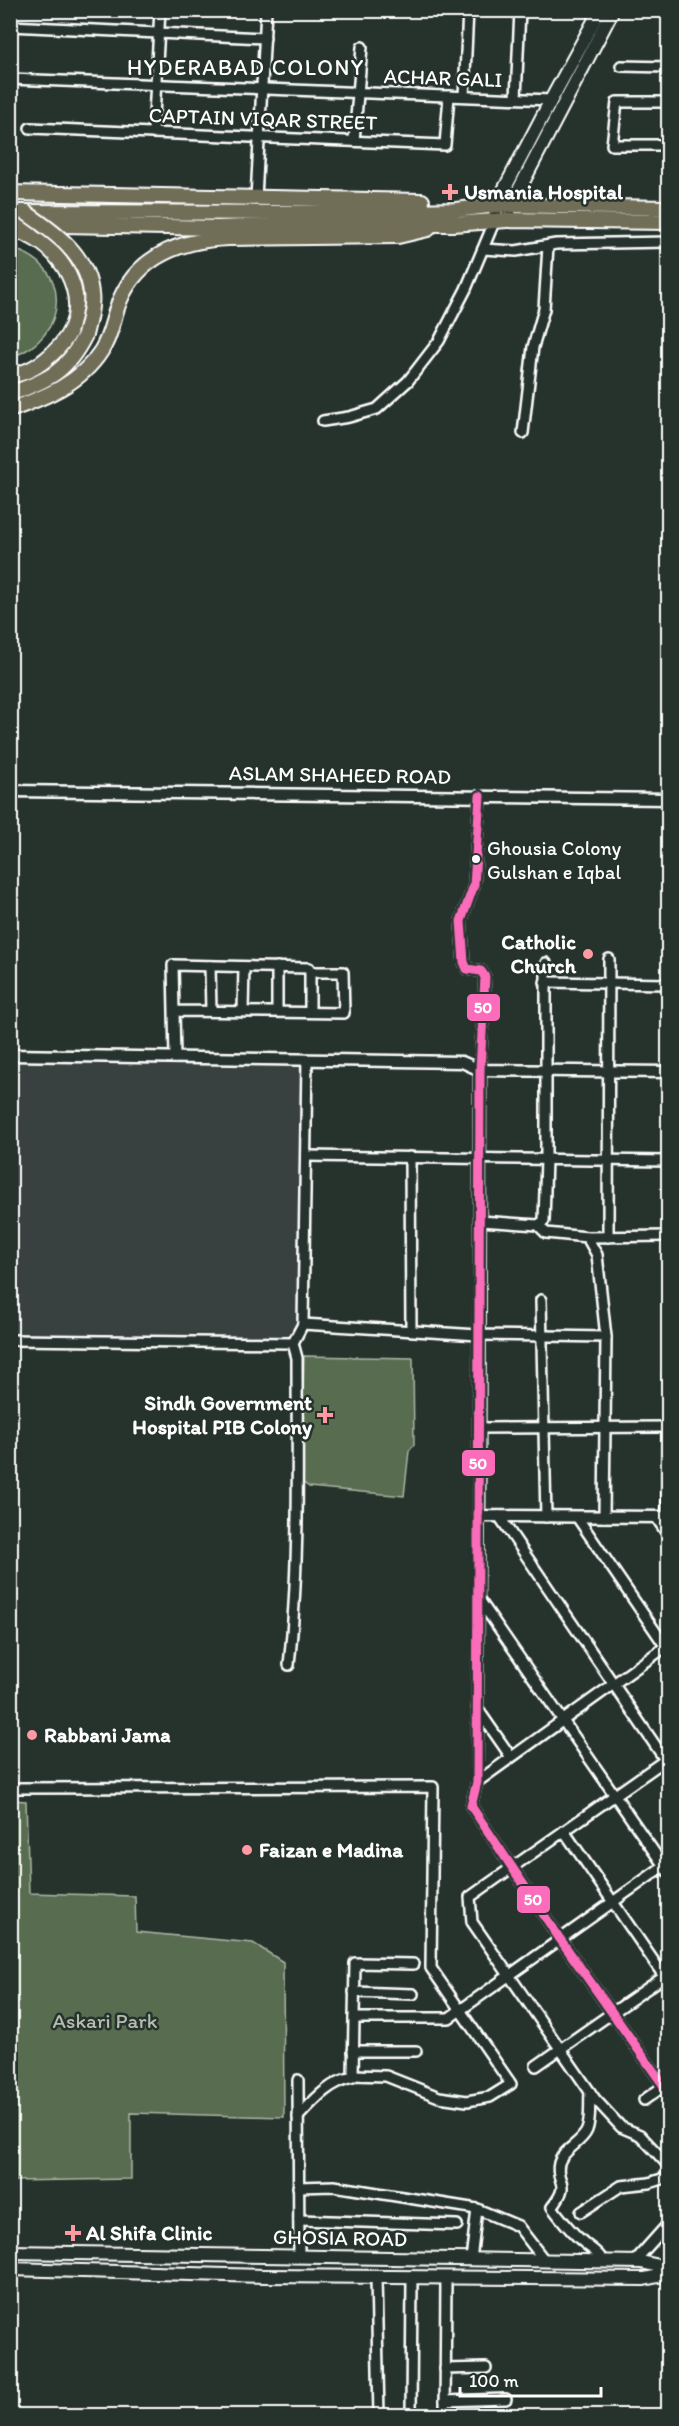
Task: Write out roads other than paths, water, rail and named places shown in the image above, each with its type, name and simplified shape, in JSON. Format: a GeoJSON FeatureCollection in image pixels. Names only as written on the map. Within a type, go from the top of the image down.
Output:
{"type":"FeatureCollection","features":[{"type":"Feature","properties":{"kind":"main road"},"geometry":{"type":"LineString","coordinates":[[498,214],[551,100],[600,10]]}},
{"type":"Feature","properties":{"kind":"main road"},"geometry":{"type":"LineString","coordinates":[[498,214],[511,206],[613,10]]}},
{"type":"Feature","properties":{"kind":"main road"},"geometry":{"type":"LineString","coordinates":[[10,193],[372,202],[447,201],[455,217]]}},
{"type":"Feature","properties":{"kind":"main road"},"geometry":{"type":"LineString","coordinates":[[511,206],[669,208]]}},
{"type":"Feature","properties":{"kind":"main road"},"geometry":{"type":"LineString","coordinates":[[18,212],[265,212],[455,217]]}},
{"type":"Feature","properties":{"kind":"main road"},"geometry":{"type":"LineString","coordinates":[[10,394],[46,380],[65,366],[77,351],[85,335],[92,294],[86,273],[61,238],[18,212]]}},
{"type":"Feature","properties":{"kind":"main road"},"geometry":{"type":"LineString","coordinates":[[10,224],[218,228],[498,214],[669,222]]}},
{"type":"Feature","properties":{"kind":"main road"},"geometry":{"type":"LineString","coordinates":[[10,410],[65,387],[85,371],[101,351],[110,333],[126,285],[138,270],[180,245],[213,238],[398,236],[455,217]]}},
{"type":"Feature","properties":{"kind":"main road"},"geometry":{"type":"LineString","coordinates":[[10,230],[22,231],[41,243],[60,261],[69,275],[74,292],[75,316],[69,332],[42,364],[20,374],[10,375]]}},
{"type":"Feature","properties":{"kind":"main road","name":"GHOSIA ROAD"},"geometry":{"type":"LineString","coordinates":[[10,2252],[603,2261],[634,2262],[669,2268]]}},
{"type":"Feature","properties":{"kind":"main road"},"geometry":{"type":"LineString","coordinates":[[305,2257],[310,2276]]}},
{"type":"Feature","properties":{"kind":"main road"},"geometry":{"type":"LineString","coordinates":[[10,2269],[446,2278],[644,2279],[669,2274]]}},
{"type":"Feature","properties":{"kind":"street"},"geometry":{"type":"LineString","coordinates":[[153,133],[160,10]]}},
{"type":"Feature","properties":{"kind":"street"},"geometry":{"type":"LineString","coordinates":[[256,198],[266,10]]}},
{"type":"Feature","properties":{"kind":"street"},"geometry":{"type":"LineString","coordinates":[[464,96],[468,10]]}},
{"type":"Feature","properties":{"kind":"street"},"geometry":{"type":"LineString","coordinates":[[516,98],[520,10]]}},
{"type":"Feature","properties":{"kind":"street"},"geometry":{"type":"LineString","coordinates":[[10,26],[265,38]]}},
{"type":"Feature","properties":{"kind":"street"},"geometry":{"type":"LineString","coordinates":[[354,141],[362,47]]}},
{"type":"Feature","properties":{"kind":"street"},"geometry":{"type":"LineString","coordinates":[[621,66],[669,67]]}},
{"type":"Feature","properties":{"kind":"street","name":"ACHAR GALI"},"geometry":{"type":"LineString","coordinates":[[10,78],[551,100]]}},
{"type":"Feature","properties":{"kind":"street","name":"CAPTAIN VIQAR STREET"},"geometry":{"type":"LineString","coordinates":[[30,128],[446,145],[449,96]]}},
{"type":"Feature","properties":{"kind":"street"},"geometry":{"type":"LineString","coordinates":[[669,102],[617,102],[612,145],[669,145]]}},
{"type":"Feature","properties":{"kind":"street"},"geometry":{"type":"LineString","coordinates":[[323,421],[377,409],[392,398],[408,381],[439,341],[466,290],[498,214]]}},
{"type":"Feature","properties":{"kind":"street"},"geometry":{"type":"LineString","coordinates":[[483,249],[516,251],[548,246],[669,242]]}},
{"type":"Feature","properties":{"kind":"street"},"geometry":{"type":"LineString","coordinates":[[523,433],[533,347],[544,309],[548,246]]}},
{"type":"Feature","properties":{"kind":"street","name":"ASLAM SHAHEED ROAD"},"geometry":{"type":"LineString","coordinates":[[10,791],[669,799]]}},
{"type":"Feature","properties":{"kind":"street"},"geometry":{"type":"LineString","coordinates":[[480,796],[474,885],[461,921],[464,962],[467,969],[481,971],[485,977],[480,1070],[477,1782],[471,1806],[560,1940],[666,2085],[644,2100]]}},
{"type":"Feature","properties":{"kind":"street"},"geometry":{"type":"LineString","coordinates":[[608,1237],[609,959]]}},
{"type":"Feature","properties":{"kind":"street"},"geometry":{"type":"LineString","coordinates":[[480,1221],[538,1224],[543,1221],[546,1159],[546,963]]}},
{"type":"Feature","properties":{"kind":"street"},"geometry":{"type":"LineString","coordinates":[[175,1058],[173,965],[309,968],[310,1011]]}},
{"type":"Feature","properties":{"kind":"street"},"geometry":{"type":"LineString","coordinates":[[210,966],[211,1011]]}},
{"type":"Feature","properties":{"kind":"street"},"geometry":{"type":"LineString","coordinates":[[243,1011],[244,967]]}},
{"type":"Feature","properties":{"kind":"street"},"geometry":{"type":"LineString","coordinates":[[277,967],[278,1011]]}},
{"type":"Feature","properties":{"kind":"street"},"geometry":{"type":"LineString","coordinates":[[174,1011],[344,1013],[343,972],[310,972]]}},
{"type":"Feature","properties":{"kind":"street"},"geometry":{"type":"LineString","coordinates":[[545,982],[669,984]]}},
{"type":"Feature","properties":{"kind":"street"},"geometry":{"type":"LineString","coordinates":[[10,1055],[462,1062],[480,1070],[669,1072]]}},
{"type":"Feature","properties":{"kind":"street"},"geometry":{"type":"LineString","coordinates":[[289,1665],[295,1610],[297,1538],[297,1358],[293,1342],[303,1324],[307,1060]]}},
{"type":"Feature","properties":{"kind":"street"},"geometry":{"type":"LineString","coordinates":[[306,1156],[669,1161]]}},
{"type":"Feature","properties":{"kind":"street"},"geometry":{"type":"LineString","coordinates":[[410,1157],[411,1330]]}},
{"type":"Feature","properties":{"kind":"street"},"geometry":{"type":"LineString","coordinates":[[538,1224],[546,1233],[587,1238],[669,1236]]}},
{"type":"Feature","properties":{"kind":"street"},"geometry":{"type":"LineString","coordinates":[[587,1238],[597,1255],[606,1337],[604,1517]]}},
{"type":"Feature","properties":{"kind":"street"},"geometry":{"type":"LineString","coordinates":[[541,1300],[540,1336],[545,1429],[546,1516]]}},
{"type":"Feature","properties":{"kind":"street"},"geometry":{"type":"LineString","coordinates":[[303,1324],[478,1335],[606,1337]]}},
{"type":"Feature","properties":{"kind":"street"},"geometry":{"type":"LineString","coordinates":[[10,1340],[293,1342]]}},
{"type":"Feature","properties":{"kind":"street"},"geometry":{"type":"LineString","coordinates":[[668,1372],[664,1517],[669,1535]]}},
{"type":"Feature","properties":{"kind":"street"},"geometry":{"type":"LineString","coordinates":[[479,1428],[668,1427]]}},
{"type":"Feature","properties":{"kind":"street"},"geometry":{"type":"LineString","coordinates":[[479,1516],[664,1517]]}},
{"type":"Feature","properties":{"kind":"street"},"geometry":{"type":"LineString","coordinates":[[499,1516],[613,1684],[668,1760],[470,1897],[472,1922],[590,2092],[621,2127],[640,2135],[669,2165]]}},
{"type":"Feature","properties":{"kind":"street"},"geometry":{"type":"LineString","coordinates":[[477,1782],[668,1647],[577,1516]]}},
{"type":"Feature","properties":{"kind":"street"},"geometry":{"type":"LineString","coordinates":[[354,2018],[449,2018],[613,1902],[667,1867],[478,1598]]}},
{"type":"Feature","properties":{"kind":"street"},"geometry":{"type":"LineString","coordinates":[[477,1708],[511,1757]]}},
{"type":"Feature","properties":{"kind":"street"},"geometry":{"type":"LineString","coordinates":[[10,1788],[433,1787],[430,1968],[510,2084],[490,2097],[467,2101],[440,2097],[386,2076],[353,2075]]}},
{"type":"Feature","properties":{"kind":"street"},"geometry":{"type":"LineString","coordinates":[[536,2066],[667,1978],[564,1831]]}},
{"type":"Feature","properties":{"kind":"street"},"geometry":{"type":"LineString","coordinates":[[298,2117],[323,2091],[342,2080],[353,2078],[355,1963],[413,1964]]}},
{"type":"Feature","properties":{"kind":"street"},"geometry":{"type":"LineString","coordinates":[[354,1992],[413,1994]]}},
{"type":"Feature","properties":{"kind":"street"},"geometry":{"type":"LineString","coordinates":[[353,2051],[416,2051]]}},
{"type":"Feature","properties":{"kind":"street"},"geometry":{"type":"LineString","coordinates":[[298,2080],[298,2220],[305,2257]]}},
{"type":"Feature","properties":{"kind":"street"},"geometry":{"type":"LineString","coordinates":[[590,2092],[587,2130],[562,2158],[558,2166],[563,2187],[561,2196],[552,2207],[568,2228],[582,2242],[598,2252],[603,2261]]}},
{"type":"Feature","properties":{"kind":"street"},"geometry":{"type":"LineString","coordinates":[[581,2212],[621,2186],[649,2183],[669,2177]]}},
{"type":"Feature","properties":{"kind":"street"},"geometry":{"type":"LineString","coordinates":[[298,2187],[334,2186],[477,2209],[518,2226],[545,2261]]}},
{"type":"Feature","properties":{"kind":"street"},"geometry":{"type":"LineString","coordinates":[[471,2260],[477,2209]]}},
{"type":"Feature","properties":{"kind":"street"},"geometry":{"type":"LineString","coordinates":[[298,2220],[457,2225]]}},
{"type":"Feature","properties":{"kind":"street"},"geometry":{"type":"LineString","coordinates":[[634,2262],[669,2224]]}},
{"type":"Feature","properties":{"kind":"street"},"geometry":{"type":"LineString","coordinates":[[376,2277],[379,2415]]}},
{"type":"Feature","properties":{"kind":"street"},"geometry":{"type":"LineString","coordinates":[[411,2415],[412,2277]]}},
{"type":"Feature","properties":{"kind":"street"},"geometry":{"type":"LineString","coordinates":[[445,2415],[446,2278]]}},
{"type":"Feature","properties":{"kind":"street"},"geometry":{"type":"LineString","coordinates":[[446,2368],[486,2368]]}},
{"type":"Feature","properties":{"kind":"street"},"geometry":{"type":"LineString","coordinates":[[445,2401],[506,2399]]}},
{"type":"Feature","properties":{"kind":"place","name":"Usmania Hospital"},"geometry":{"type":"Point","coordinates":[450,192]}},
{"type":"Feature","properties":{"kind":"place","name":"Ghousia Colony Gulshan e Iqbal"},"geometry":{"type":"Point","coordinates":[476,859]}},
{"type":"Feature","properties":{"kind":"place","name":"Catholic Church"},"geometry":{"type":"Point","coordinates":[588,954]}},
{"type":"Feature","properties":{"kind":"place","name":"Sindh Government Hospital PIB Colony"},"geometry":{"type":"Point","coordinates":[325,1415]}},
{"type":"Feature","properties":{"kind":"place","name":"Rabbani Jama"},"geometry":{"type":"Point","coordinates":[32,1735]}},
{"type":"Feature","properties":{"kind":"place","name":"Faizan e Madina"},"geometry":{"type":"Point","coordinates":[247,1850]}},
{"type":"Feature","properties":{"kind":"place","name":"Al Shifa Clinic"},"geometry":{"type":"Point","coordinates":[73,2233]}},
{"type":"Feature","properties":{"kind":"district","name":"HYDERABAD COLONY"},"geometry":{"type":"Point","coordinates":[246,67]}},
{"type":"Feature","properties":{"kind":"park label","name":"Askari Park"},"geometry":{"type":"Point","coordinates":[105,2021]}}]}
